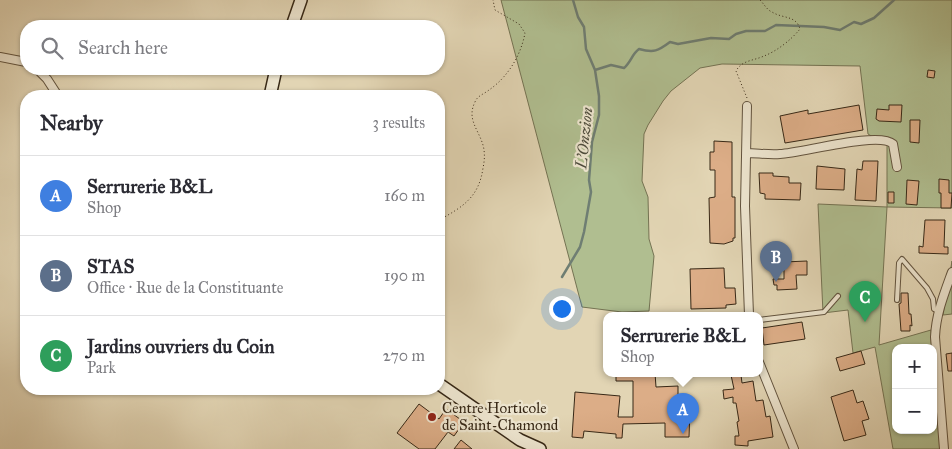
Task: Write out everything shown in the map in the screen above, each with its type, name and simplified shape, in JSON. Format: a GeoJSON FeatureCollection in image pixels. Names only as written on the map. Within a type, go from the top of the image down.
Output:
{"type":"FeatureCollection","features":[{"type":"Feature","properties":{"kind":"main road"},"geometry":{"type":"LineString","coordinates":[[294,20],[301,0]]}},
{"type":"Feature","properties":{"kind":"main road"},"geometry":{"type":"LineString","coordinates":[[271,90],[275,75]]}},
{"type":"Feature","properties":{"kind":"main road"},"geometry":{"type":"LineString","coordinates":[[445,388],[520,440],[540,449]]}},
{"type":"Feature","properties":{"kind":"street"},"geometry":{"type":"LineString","coordinates":[[0,58],[20,61]]}},
{"type":"Feature","properties":{"kind":"street"},"geometry":{"type":"LineString","coordinates":[[43,75],[54,90]]}},
{"type":"Feature","properties":{"kind":"street"},"geometry":{"type":"LineString","coordinates":[[747,106],[745,206],[749,312]]}},
{"type":"Feature","properties":{"kind":"street"},"geometry":{"type":"LineString","coordinates":[[746,153],[781,154],[865,140],[884,140],[893,144],[897,167]]}},
{"type":"Feature","properties":{"kind":"street"},"geometry":{"type":"LineString","coordinates":[[944,449],[935,337],[938,311],[952,274]]}},
{"type":"Feature","properties":{"kind":"street"},"geometry":{"type":"LineString","coordinates":[[763,372],[794,449]]}},
{"type":"Feature","properties":{"kind":"lane"},"geometry":{"type":"LineString","coordinates":[[897,300],[899,263],[902,259],[927,288],[933,299],[934,309],[938,311]]}},
{"type":"Feature","properties":{"kind":"lane"},"geometry":{"type":"LineString","coordinates":[[763,320],[824,312],[838,296]]}},
{"type":"Feature","properties":{"kind":"path"},"geometry":{"type":"LineString","coordinates":[[445,216],[470,200],[476,193],[482,180],[485,159],[483,144],[473,124],[475,102],[510,70],[522,46],[525,33],[519,24],[496,10],[493,0]]}},
{"type":"Feature","properties":{"kind":"path"},"geometry":{"type":"LineString","coordinates":[[747,106],[747,97],[736,71],[738,67],[748,61],[764,57],[773,52],[800,29],[795,20],[769,11],[760,0]]}},
{"type":"Feature","properties":{"kind":"green space"},"geometry":{"type":"Polygon","coordinates":[[[501,0],[952,0],[952,208],[887,207],[887,145],[868,134],[860,66],[722,64],[700,68],[671,91],[644,134],[642,181],[648,197],[649,239],[654,256],[649,311],[622,312],[582,307],[501,0]]]}},
{"type":"Feature","properties":{"kind":"green space"},"geometry":{"type":"Polygon","coordinates":[[[818,204],[887,207],[879,345],[931,330],[933,344],[892,344],[892,434],[937,434],[937,400],[941,449],[893,449],[875,347],[853,353],[848,310],[823,313],[818,204]]]}},
{"type":"Feature","properties":{"kind":"green space"},"geometry":{"type":"Polygon","coordinates":[[[952,261],[952,314],[943,315],[952,261]]]}},
{"type":"Feature","properties":{"kind":"building"},"geometry":{"type":"Polygon","coordinates":[[[928,70],[935,71],[934,78],[927,77],[928,70]]]}},
{"type":"Feature","properties":{"kind":"building"},"geometry":{"type":"Polygon","coordinates":[[[859,105],[863,130],[785,143],[780,116],[808,110],[808,114],[859,105]]]}},
{"type":"Feature","properties":{"kind":"building"},"geometry":{"type":"Polygon","coordinates":[[[889,105],[902,105],[901,122],[879,121],[876,119],[877,109],[889,110],[889,105]]]}},
{"type":"Feature","properties":{"kind":"building"},"geometry":{"type":"Polygon","coordinates":[[[910,120],[920,120],[919,143],[910,142],[910,120]]]}},
{"type":"Feature","properties":{"kind":"building"},"geometry":{"type":"Polygon","coordinates":[[[714,141],[732,142],[732,197],[735,197],[735,238],[733,238],[733,241],[724,244],[710,243],[709,198],[715,197],[715,170],[710,170],[710,152],[714,152],[714,141]]]}},
{"type":"Feature","properties":{"kind":"building"},"geometry":{"type":"Polygon","coordinates":[[[863,161],[878,161],[876,201],[855,200],[857,169],[862,170],[863,161]]]}},
{"type":"Feature","properties":{"kind":"building"},"geometry":{"type":"Polygon","coordinates":[[[817,166],[845,169],[844,190],[816,189],[817,166]]]}},
{"type":"Feature","properties":{"kind":"building"},"geometry":{"type":"Polygon","coordinates":[[[759,173],[773,173],[773,176],[789,177],[789,183],[801,183],[800,200],[765,199],[765,194],[760,193],[759,173]]]}},
{"type":"Feature","properties":{"kind":"building"},"geometry":{"type":"Polygon","coordinates":[[[939,179],[949,180],[949,193],[952,193],[951,208],[941,208],[939,179]]]}},
{"type":"Feature","properties":{"kind":"building"},"geometry":{"type":"Polygon","coordinates":[[[907,180],[919,181],[917,205],[906,204],[907,180]]]}},
{"type":"Feature","properties":{"kind":"building"},"geometry":{"type":"Polygon","coordinates":[[[888,192],[894,192],[894,203],[888,203],[888,192]]]}},
{"type":"Feature","properties":{"kind":"building"},"geometry":{"type":"Polygon","coordinates":[[[925,220],[945,220],[944,247],[948,247],[948,254],[919,253],[919,246],[923,247],[925,220]]]}},
{"type":"Feature","properties":{"kind":"building"},"geometry":{"type":"Polygon","coordinates":[[[807,261],[807,275],[796,275],[797,289],[777,290],[777,285],[774,285],[773,279],[784,279],[784,262],[807,261]]]}},
{"type":"Feature","properties":{"kind":"building"},"geometry":{"type":"Polygon","coordinates":[[[724,268],[725,288],[735,288],[736,304],[726,305],[726,308],[691,309],[690,269],[724,268]]]}},
{"type":"Feature","properties":{"kind":"building"},"geometry":{"type":"Polygon","coordinates":[[[901,293],[908,293],[909,314],[911,314],[912,326],[910,325],[910,331],[901,331],[899,304],[901,303],[901,293]]]}},
{"type":"Feature","properties":{"kind":"building"},"geometry":{"type":"Polygon","coordinates":[[[802,322],[805,339],[764,345],[763,328],[802,322]]]}},
{"type":"Feature","properties":{"kind":"building"},"geometry":{"type":"Polygon","coordinates":[[[861,351],[865,364],[840,371],[836,358],[861,351]]]}},
{"type":"Feature","properties":{"kind":"building"},"geometry":{"type":"Polygon","coordinates":[[[952,353],[952,371],[948,371],[946,354],[952,353]]]}},
{"type":"Feature","properties":{"kind":"building"},"geometry":{"type":"Polygon","coordinates":[[[616,377],[655,377],[656,387],[678,386],[678,409],[690,409],[689,437],[665,437],[665,423],[623,424],[622,438],[616,438],[616,434],[584,431],[583,438],[572,437],[575,392],[620,396],[618,417],[633,417],[633,381],[616,381],[616,377]]]}},
{"type":"Feature","properties":{"kind":"building"},"geometry":{"type":"Polygon","coordinates":[[[731,377],[741,377],[742,383],[753,381],[756,401],[763,400],[766,417],[770,416],[773,437],[748,441],[748,446],[735,445],[735,436],[739,436],[736,403],[733,403],[733,397],[724,399],[723,390],[734,389],[731,377]]]}},
{"type":"Feature","properties":{"kind":"building"},"geometry":{"type":"Polygon","coordinates":[[[853,390],[857,403],[863,401],[869,419],[862,421],[866,435],[844,441],[831,397],[853,390]]]}},
{"type":"Feature","properties":{"kind":"building"},"geometry":{"type":"Polygon","coordinates":[[[419,404],[439,419],[446,409],[464,422],[454,436],[448,432],[435,449],[419,449],[397,433],[419,404]]]}},
{"type":"Feature","properties":{"kind":"building"},"geometry":{"type":"Polygon","coordinates":[[[461,440],[472,449],[454,449],[461,440]]]}},
{"type":"Feature","properties":{"kind":"waterway","name":"L'Onzion"},"geometry":{"type":"LineString","coordinates":[[562,277],[580,247],[584,232],[591,192],[589,180],[592,142],[599,115],[599,96],[595,70],[586,49],[584,27],[578,17],[573,0]]}},
{"type":"Feature","properties":{"kind":"waterway"},"geometry":{"type":"LineString","coordinates":[[595,70],[611,65],[624,68],[639,49],[656,50],[670,42],[678,44],[711,38],[729,39],[736,34],[746,31],[765,31],[776,25],[824,27],[840,30],[854,22],[861,24],[874,18],[894,0]]}},
{"type":"Feature","properties":{"kind":"place","name":"STAS"},"geometry":{"type":"Point","coordinates":[776,282]}},
{"type":"Feature","properties":{"kind":"place","name":"Jardins ouvriers du Coin"},"geometry":{"type":"Point","coordinates":[865,322]}},
{"type":"Feature","properties":{"kind":"place","name":"Centre Horticole de Saint-Chamond"},"geometry":{"type":"Point","coordinates":[432,417]}},
{"type":"Feature","properties":{"kind":"place","name":"Serrurerie B&L"},"geometry":{"type":"Point","coordinates":[683,434]}}]}
